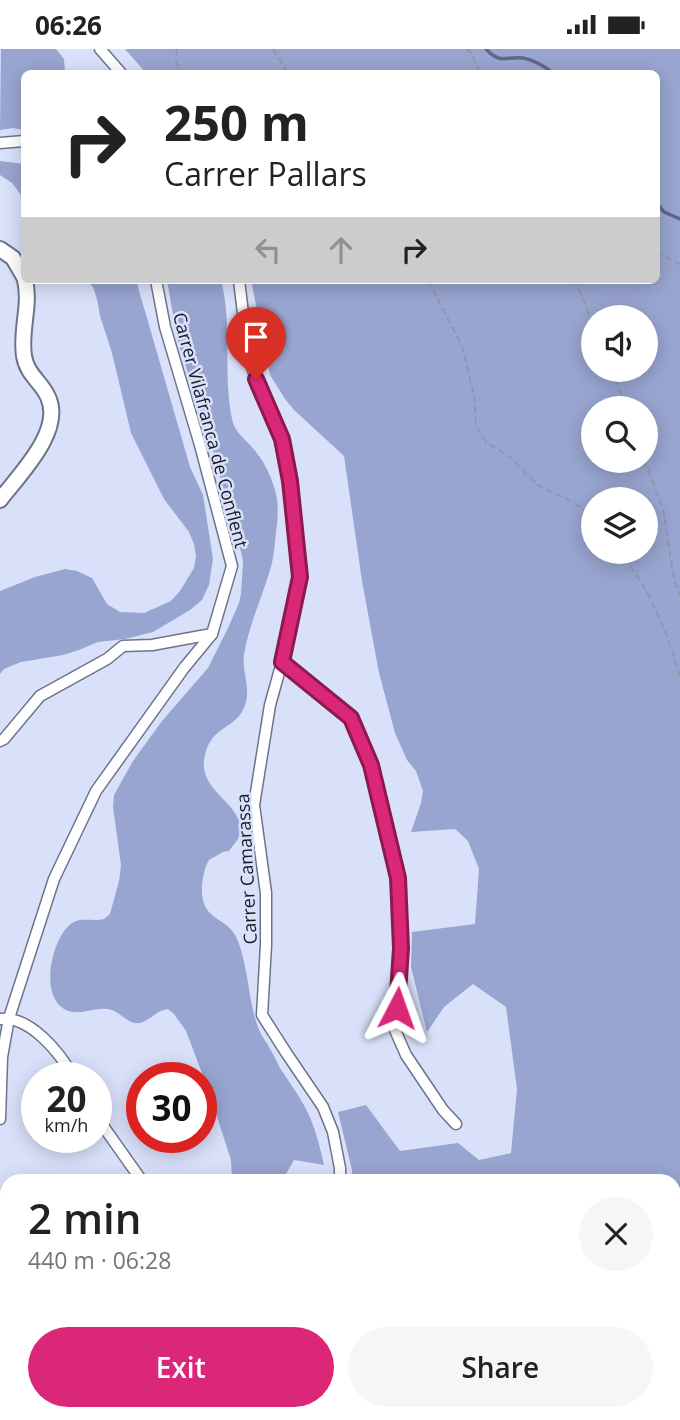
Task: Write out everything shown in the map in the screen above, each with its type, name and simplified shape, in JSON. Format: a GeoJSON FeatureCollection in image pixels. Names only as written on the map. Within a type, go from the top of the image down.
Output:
{"type":"FeatureCollection","features":[{"type":"Feature","properties":{"kind":"street"},"geometry":{"type":"LineString","coordinates":[[100,49],[118,70]]}},
{"type":"Feature","properties":{"kind":"street"},"geometry":{"type":"LineString","coordinates":[[0,143],[21,141]]}},
{"type":"Feature","properties":{"kind":"street"},"geometry":{"type":"LineString","coordinates":[[0,249],[13,258],[21,272]]}},
{"type":"Feature","properties":{"kind":"street"},"geometry":{"type":"LineString","coordinates":[[0,501],[47,436],[52,417],[48,397],[32,376],[24,358],[28,305],[26,284]]}},
{"type":"Feature","properties":{"kind":"street","name":"Carrer Vilafranca de Conflent"},"geometry":{"type":"LineString","coordinates":[[0,1119],[5,1019],[54,879],[96,791],[184,668],[212,634],[232,566],[165,327],[157,284]]}},
{"type":"Feature","properties":{"kind":"street","name":"Carrer Camarassa"},"geometry":{"type":"LineString","coordinates":[[239,284],[248,355],[282,439],[290,481],[300,577],[270,705],[254,805],[266,893],[267,945],[262,1015],[323,1107],[333,1132],[340,1174]]}},
{"type":"Feature","properties":{"kind":"street"},"geometry":{"type":"LineString","coordinates":[[0,741],[40,696],[107,659],[123,646],[152,645],[212,634]]}},
{"type":"Feature","properties":{"kind":"street"},"geometry":{"type":"LineString","coordinates":[[282,662],[351,718],[371,765],[398,878],[401,948],[395,1030],[406,1055],[456,1124]]}},
{"type":"Feature","properties":{"kind":"street"},"geometry":{"type":"LineString","coordinates":[[5,1019],[38,1032],[61,1062]]}},
{"type":"Feature","properties":{"kind":"street"},"geometry":{"type":"LineString","coordinates":[[112,1139],[137,1174]]}},
{"type":"Feature","properties":{"kind":"path"},"geometry":{"type":"LineString","coordinates":[[177,49],[179,70]]}},
{"type":"Feature","properties":{"kind":"path"},"geometry":{"type":"LineString","coordinates":[[273,49],[286,70]]}},
{"type":"Feature","properties":{"kind":"path"},"geometry":{"type":"LineString","coordinates":[[466,49],[471,53],[479,70]]}},
{"type":"Feature","properties":{"kind":"path"},"geometry":{"type":"LineString","coordinates":[[660,254],[680,264]]}},
{"type":"Feature","properties":{"kind":"path"},"geometry":{"type":"LineString","coordinates":[[430,284],[462,346],[474,395],[476,426],[486,442],[513,459],[538,485],[581,508]]}},
{"type":"Feature","properties":{"kind":"path"},"geometry":{"type":"LineString","coordinates":[[575,284],[585,305]]}},
{"type":"Feature","properties":{"kind":"path"},"geometry":{"type":"LineString","coordinates":[[649,473],[663,508],[674,579],[680,595]]}},
{"type":"Feature","properties":{"kind":"path"},"geometry":{"type":"LineString","coordinates":[[629,564],[654,607],[680,676]]}},
{"type":"Feature","properties":{"kind":"shaded area"},"geometry":{"type":"Polygon","coordinates":[[[1,49],[56,49],[64,59],[65,70],[21,70],[21,129],[0,130],[1,49]]]}},
{"type":"Feature","properties":{"kind":"shaded area"},"geometry":{"type":"Polygon","coordinates":[[[125,49],[680,49],[680,1174],[352,1174],[338,1112],[366,1105],[400,1151],[458,1143],[479,1160],[511,1153],[517,1089],[506,1007],[473,984],[444,1007],[427,1032],[411,967],[412,932],[475,924],[479,869],[468,841],[455,829],[411,832],[423,791],[416,771],[407,760],[395,733],[379,673],[362,581],[344,456],[285,399],[270,375],[252,284],[660,284],[660,70],[143,70],[125,49]]]}},
{"type":"Feature","properties":{"kind":"shaded area"},"geometry":{"type":"Polygon","coordinates":[[[0,161],[21,164],[21,195],[12,183],[0,175],[0,161]]]}},
{"type":"Feature","properties":{"kind":"shaded area"},"geometry":{"type":"Polygon","coordinates":[[[90,284],[137,284],[190,467],[203,495],[213,559],[209,585],[202,600],[153,632],[98,642],[63,655],[21,662],[4,669],[0,674],[0,591],[65,569],[92,578],[107,604],[120,612],[144,613],[171,601],[194,568],[196,556],[189,532],[164,499],[131,433],[90,284]]]}},
{"type":"Feature","properties":{"kind":"shaded area"},"geometry":{"type":"Polygon","coordinates":[[[168,284],[222,284],[225,297],[228,388],[233,423],[265,465],[277,501],[272,563],[249,631],[244,655],[246,702],[237,718],[212,739],[204,760],[209,781],[236,814],[240,833],[229,851],[209,860],[202,886],[205,907],[234,932],[259,1030],[306,1109],[319,1144],[324,1165],[294,1160],[286,1174],[232,1174],[231,1160],[217,1117],[217,1062],[198,1062],[186,1031],[168,1009],[140,1023],[129,1021],[112,1010],[70,1011],[56,1002],[50,979],[54,952],[65,930],[76,921],[104,919],[110,914],[121,865],[113,807],[114,795],[133,761],[162,721],[208,668],[239,603],[243,561],[212,448],[177,339],[168,284]]]}},
{"type":"Feature","properties":{"kind":"waterway"},"geometry":{"type":"LineString","coordinates":[[486,49],[496,57],[523,58],[548,70]]}},
{"type":"Feature","properties":{"kind":"waterway"},"geometry":{"type":"LineString","coordinates":[[660,207],[664,212],[680,219]]}},
{"type":"Feature","properties":{"kind":"route"},"geometry":{"type":"LineString","coordinates":[[256,379],[282,439],[290,481],[300,577],[282,662],[351,718],[371,765],[398,878],[401,948],[397,1008]]}}]}
